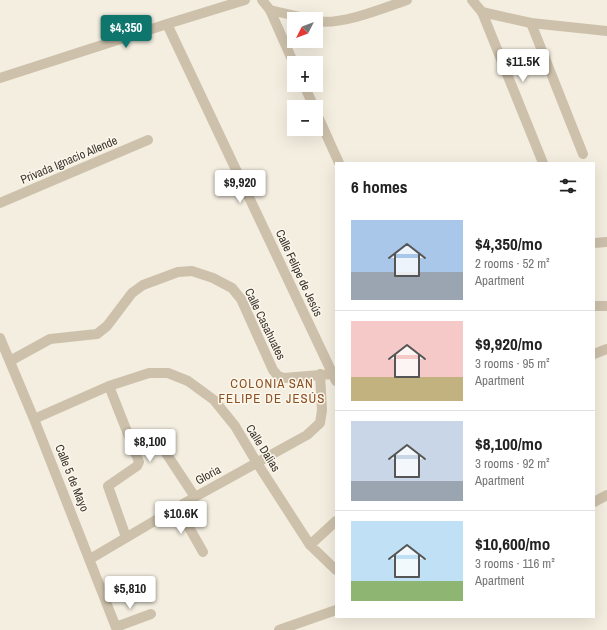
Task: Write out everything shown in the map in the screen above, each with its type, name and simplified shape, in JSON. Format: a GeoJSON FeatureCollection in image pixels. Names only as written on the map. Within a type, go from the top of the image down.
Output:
{"type":"FeatureCollection","features":[{"type":"Feature","properties":{"kind":"street"},"geometry":{"type":"LineString","coordinates":[[0,78],[245,0]]}},
{"type":"Feature","properties":{"kind":"street"},"geometry":{"type":"LineString","coordinates":[[262,0],[270,10],[290,56]]}},
{"type":"Feature","properties":{"kind":"street"},"geometry":{"type":"LineString","coordinates":[[323,22],[366,15],[407,0]]}},
{"type":"Feature","properties":{"kind":"street"},"geometry":{"type":"LineString","coordinates":[[472,0],[482,12],[543,162]]}},
{"type":"Feature","properties":{"kind":"street"},"geometry":{"type":"LineString","coordinates":[[270,10],[287,14]]}},
{"type":"Feature","properties":{"kind":"street"},"geometry":{"type":"LineString","coordinates":[[482,12],[532,23],[607,31]]}},
{"type":"Feature","properties":{"kind":"street"},"geometry":{"type":"LineString","coordinates":[[532,23],[583,154]]}},
{"type":"Feature","properties":{"kind":"street","name":"Calle Felipe de Jesús"},"geometry":{"type":"LineString","coordinates":[[167,24],[335,376]]}},
{"type":"Feature","properties":{"kind":"street"},"geometry":{"type":"LineString","coordinates":[[323,128],[339,162]]}},
{"type":"Feature","properties":{"kind":"street","name":"Privada Ignacio Allende"},"geometry":{"type":"LineString","coordinates":[[0,203],[148,140]]}},
{"type":"Feature","properties":{"kind":"street"},"geometry":{"type":"LineString","coordinates":[[595,243],[607,242]]}},
{"type":"Feature","properties":{"kind":"street","name":"Calle Casahuates"},"geometry":{"type":"LineString","coordinates":[[10,361],[50,339],[97,334],[107,326],[132,293],[143,285],[178,272],[192,271],[213,278],[232,288],[241,299],[273,370],[278,376],[284,378],[320,374],[335,376]]}},
{"type":"Feature","properties":{"kind":"street"},"geometry":{"type":"LineString","coordinates":[[595,306],[607,306]]}},
{"type":"Feature","properties":{"kind":"street","name":"Calle 5 de Mayo"},"geometry":{"type":"LineString","coordinates":[[0,338],[34,419],[117,628]]}},
{"type":"Feature","properties":{"kind":"street"},"geometry":{"type":"LineString","coordinates":[[595,354],[607,350]]}},
{"type":"Feature","properties":{"kind":"street","name":"Calle Dalias"},"geometry":{"type":"LineString","coordinates":[[34,419],[109,386],[149,374],[168,373],[188,381],[214,400],[235,426],[310,545],[335,569]]}},
{"type":"Feature","properties":{"kind":"street","name":"Gloria"},"geometry":{"type":"LineString","coordinates":[[90,559],[195,497],[307,435],[320,423],[322,410],[320,374]]}},
{"type":"Feature","properties":{"kind":"street"},"geometry":{"type":"LineString","coordinates":[[109,386],[139,462],[137,466],[108,486],[126,537]]}},
{"type":"Feature","properties":{"kind":"street"},"geometry":{"type":"LineString","coordinates":[[162,447],[195,497]]}},
{"type":"Feature","properties":{"kind":"street"},"geometry":{"type":"LineString","coordinates":[[595,501],[607,495]]}},
{"type":"Feature","properties":{"kind":"street"},"geometry":{"type":"LineString","coordinates":[[178,508],[203,552]]}},
{"type":"Feature","properties":{"kind":"street"},"geometry":{"type":"LineString","coordinates":[[310,545],[335,522]]}},
{"type":"Feature","properties":{"kind":"street"},"geometry":{"type":"LineString","coordinates":[[279,630],[335,610]]}},
{"type":"Feature","properties":{"kind":"street"},"geometry":{"type":"LineString","coordinates":[[117,628],[150,614]]}},
{"type":"Feature","properties":{"kind":"district","name":"COLONIA SAN FELIPE DE JESÚS"},"geometry":{"type":"Point","coordinates":[272,390]}}]}
